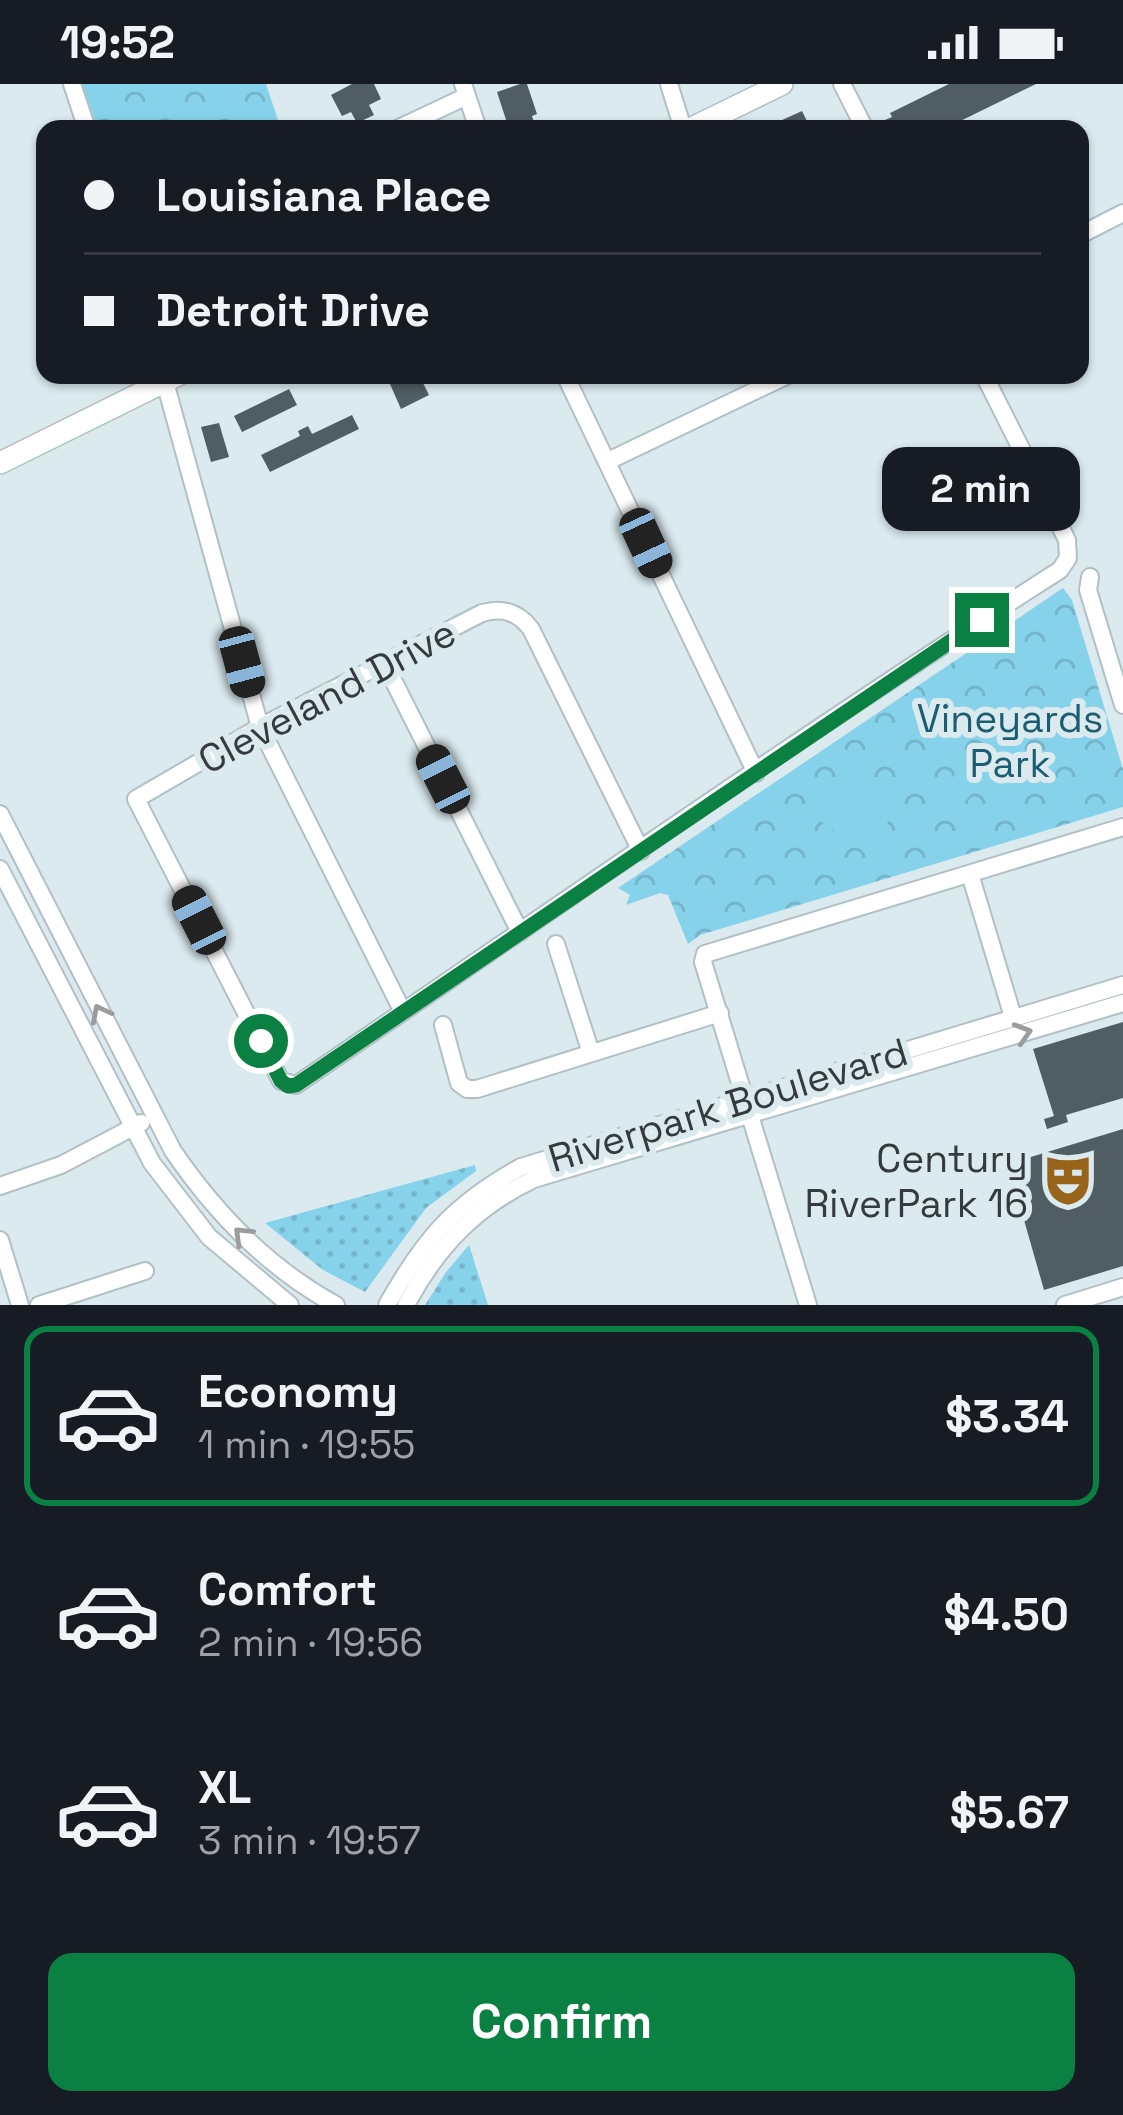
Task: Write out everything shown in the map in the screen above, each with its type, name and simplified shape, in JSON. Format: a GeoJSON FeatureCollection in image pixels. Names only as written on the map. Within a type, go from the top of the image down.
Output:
{"type":"FeatureCollection","features":[{"type":"Feature","properties":{"kind":"main road"},"geometry":{"type":"LineString","coordinates":[[706,120],[782,84]]}},
{"type":"Feature","properties":{"kind":"main road"},"geometry":{"type":"LineString","coordinates":[[0,463],[154,384]]}},
{"type":"Feature","properties":{"kind":"street"},"geometry":{"type":"LineString","coordinates":[[72,84],[84,120]]}},
{"type":"Feature","properties":{"kind":"street"},"geometry":{"type":"LineString","coordinates":[[669,84],[683,120]]}},
{"type":"Feature","properties":{"kind":"street"},"geometry":{"type":"LineString","coordinates":[[842,84],[860,120]]}},
{"type":"Feature","properties":{"kind":"street"},"geometry":{"type":"LineString","coordinates":[[413,120],[465,90],[475,120]]}},
{"type":"Feature","properties":{"kind":"street"},"geometry":{"type":"LineString","coordinates":[[1089,230],[1123,213]]}},
{"type":"Feature","properties":{"kind":"street"},"geometry":{"type":"LineString","coordinates":[[170,384],[260,727],[403,1012],[1060,570],[1068,558],[1066,540],[988,384]]}},
{"type":"Feature","properties":{"kind":"street"},"geometry":{"type":"LineString","coordinates":[[570,384],[756,772]]}},
{"type":"Feature","properties":{"kind":"street"},"geometry":{"type":"LineString","coordinates":[[608,461],[769,384]]}},
{"type":"Feature","properties":{"kind":"street"},"geometry":{"type":"LineString","coordinates":[[1090,577],[1088,590],[1123,705]]}},
{"type":"Feature","properties":{"kind":"street","name":"Cleveland Drive"},"geometry":{"type":"LineString","coordinates":[[403,1012],[296,1085],[281,1081],[136,799],[260,727],[482,613],[504,610],[531,629],[641,851]]}},
{"type":"Feature","properties":{"kind":"street"},"geometry":{"type":"LineString","coordinates":[[385,664],[520,932]]}},
{"type":"Feature","properties":{"kind":"street"},"geometry":{"type":"LineString","coordinates":[[0,814],[152,1117],[187,1172],[223,1216],[277,1266],[336,1305]]}},
{"type":"Feature","properties":{"kind":"street"},"geometry":{"type":"LineString","coordinates":[[808,1305],[703,962],[705,954],[1123,827]]}},
{"type":"Feature","properties":{"kind":"street"},"geometry":{"type":"LineString","coordinates":[[0,869],[132,1128],[169,1189],[209,1237],[290,1305]]}},
{"type":"Feature","properties":{"kind":"street"},"geometry":{"type":"LineString","coordinates":[[970,874],[1013,1018]]}},
{"type":"Feature","properties":{"kind":"street"},"geometry":{"type":"LineString","coordinates":[[556,944],[591,1053]]}},
{"type":"Feature","properties":{"kind":"street","name":"Riverpark Boulevard"},"geometry":{"type":"LineString","coordinates":[[406,1305],[444,1244],[507,1192],[748,1107],[1123,985]]}},
{"type":"Feature","properties":{"kind":"street","name":"Riverpark Boulevard"},"geometry":{"type":"LineString","coordinates":[[387,1305],[438,1227],[464,1203],[521,1168],[1123,1003]]}},
{"type":"Feature","properties":{"kind":"street"},"geometry":{"type":"LineString","coordinates":[[442,1025],[459,1084],[467,1089],[720,1013]]}},
{"type":"Feature","properties":{"kind":"street"},"geometry":{"type":"LineString","coordinates":[[0,1186],[61,1166],[152,1117]]}},
{"type":"Feature","properties":{"kind":"street"},"geometry":{"type":"LineString","coordinates":[[0,1240],[20,1305]]}},
{"type":"Feature","properties":{"kind":"street"},"geometry":{"type":"LineString","coordinates":[[40,1305],[146,1271]]}},
{"type":"Feature","properties":{"kind":"street"},"geometry":{"type":"LineString","coordinates":[[1065,1305],[1123,1287]]}},
{"type":"Feature","properties":{"kind":"green space"},"geometry":{"type":"Polygon","coordinates":[[[82,84],[266,84],[278,120],[95,120],[82,84]]]}},
{"type":"Feature","properties":{"kind":"green space","name":"Vineyards Park"},"geometry":{"type":"Polygon","coordinates":[[[1063,588],[1072,600],[1123,769],[1123,807],[700,935],[688,944],[668,895],[660,893],[626,905],[630,895],[618,888],[1063,588]]]}},
{"type":"Feature","properties":{"kind":"green space"},"geometry":{"type":"Polygon","coordinates":[[[964,760],[985,773],[961,808],[941,795],[964,760]]]}},
{"type":"Feature","properties":{"kind":"green space"},"geometry":{"type":"Polygon","coordinates":[[[840,771],[897,809],[867,853],[811,815],[840,771]]]}},
{"type":"Feature","properties":{"kind":"green space"},"geometry":{"type":"Polygon","coordinates":[[[475,1165],[476,1171],[426,1208],[365,1292],[323,1270],[265,1223],[475,1165]]]}},
{"type":"Feature","properties":{"kind":"green space"},"geometry":{"type":"Polygon","coordinates":[[[469,1245],[488,1305],[425,1305],[446,1272],[469,1245]]]}},
{"type":"Feature","properties":{"kind":"building"},"geometry":{"type":"Polygon","coordinates":[[[352,84],[374,84],[381,99],[369,105],[374,115],[355,120],[351,112],[342,116],[331,95],[352,84]]]}},
{"type":"Feature","properties":{"kind":"building"},"geometry":{"type":"Polygon","coordinates":[[[527,84],[537,114],[533,120],[506,120],[497,92],[527,84]]]}},
{"type":"Feature","properties":{"kind":"building"},"geometry":{"type":"Polygon","coordinates":[[[949,84],[1036,84],[962,120],[885,120],[892,117],[890,113],[949,84]]]}},
{"type":"Feature","properties":{"kind":"building"},"geometry":{"type":"Polygon","coordinates":[[[802,111],[806,120],[782,120],[802,111]]]}},
{"type":"Feature","properties":{"kind":"building"},"geometry":{"type":"Polygon","coordinates":[[[390,384],[424,384],[429,395],[401,409],[390,384]]]}},
{"type":"Feature","properties":{"kind":"building"},"geometry":{"type":"Polygon","coordinates":[[[289,389],[297,405],[242,432],[234,416],[289,389]]]}},
{"type":"Feature","properties":{"kind":"building"},"geometry":{"type":"Polygon","coordinates":[[[352,415],[359,429],[270,472],[261,455],[300,436],[298,431],[308,426],[312,434],[352,415]]]}},
{"type":"Feature","properties":{"kind":"building"},"geometry":{"type":"Polygon","coordinates":[[[219,423],[229,457],[211,462],[201,427],[219,423]]]}},
{"type":"Feature","properties":{"kind":"building"},"geometry":{"type":"Polygon","coordinates":[[[1123,1022],[1123,1098],[1066,1115],[1068,1122],[1047,1129],[1044,1119],[1054,1116],[1033,1049],[1123,1022]]]}},
{"type":"Feature","properties":{"kind":"building","name":"Century RiverPark 16"},"geometry":{"type":"Polygon","coordinates":[[[1123,1129],[1123,1266],[1044,1290],[1008,1164],[1123,1129]]]}},
{"type":"Feature","properties":{"kind":"place","name":"Century RiverPark 16"},"geometry":{"type":"Point","coordinates":[1068,1180]}},
{"type":"Feature","properties":{"kind":"route"},"geometry":{"type":"LineString","coordinates":[[261,1041],[281,1081],[296,1085],[982,620]]}}]}
